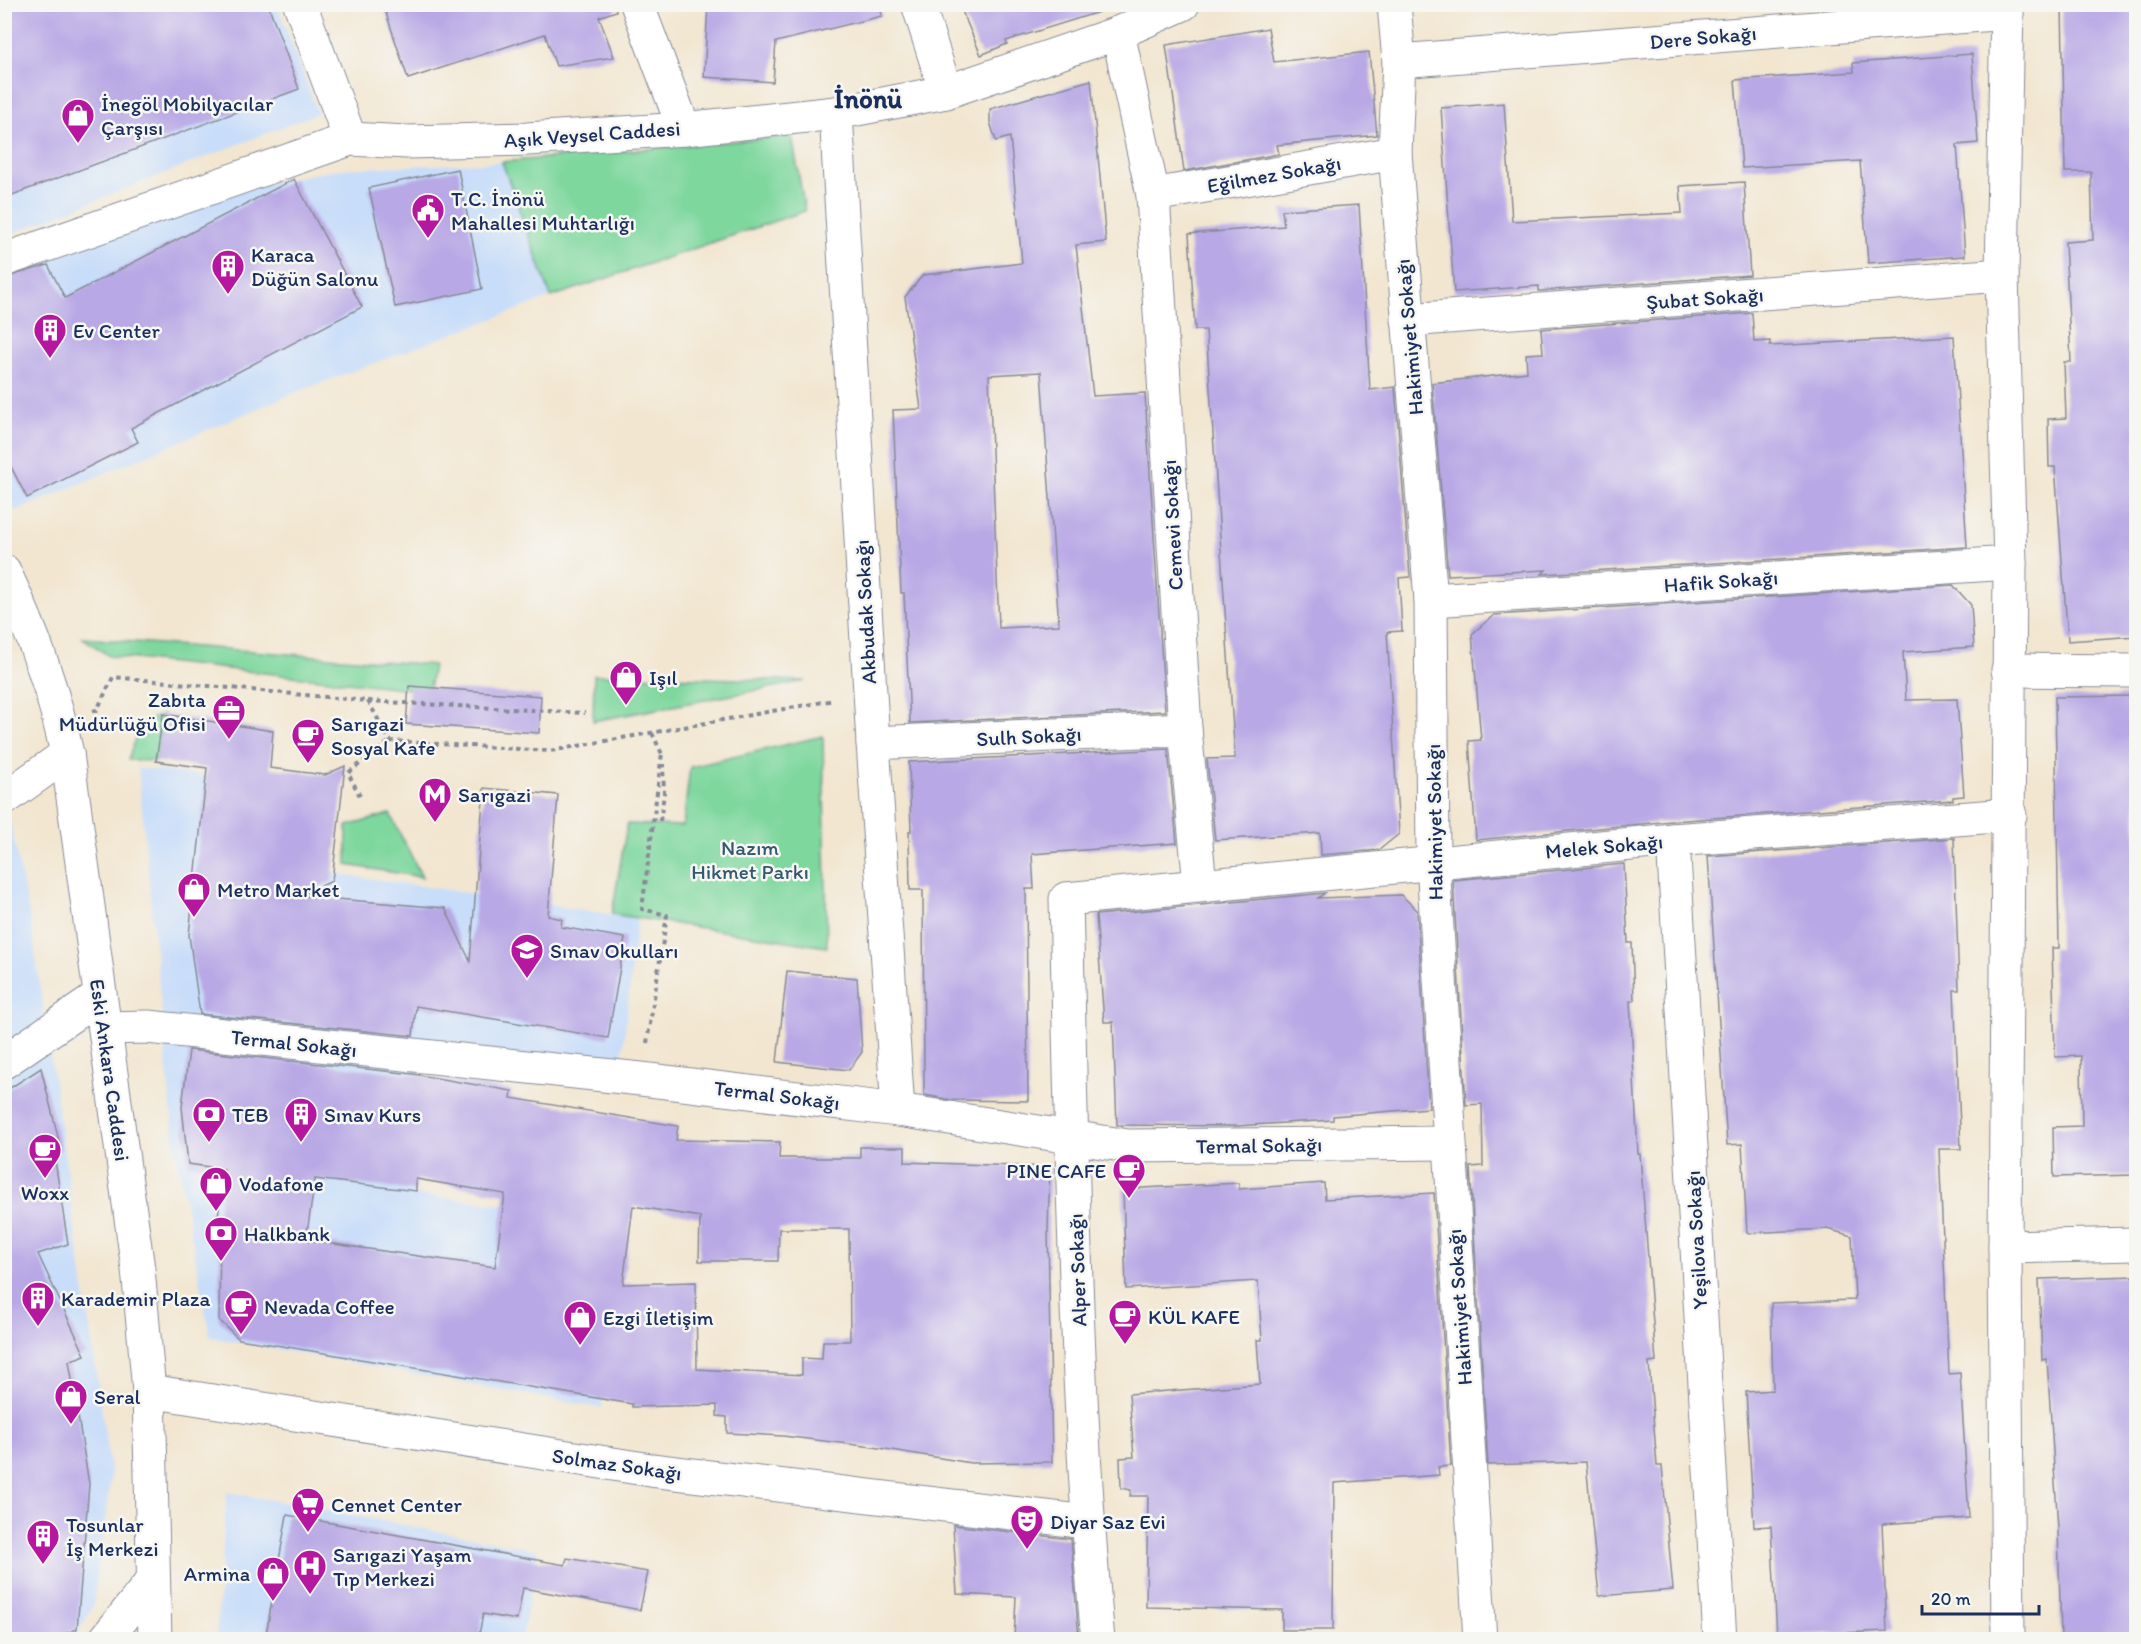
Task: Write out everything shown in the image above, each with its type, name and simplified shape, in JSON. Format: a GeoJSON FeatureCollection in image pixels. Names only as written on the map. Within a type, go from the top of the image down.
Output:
{"type":"FeatureCollection","features":[{"type":"Feature","properties":{"kind":"street"},"geometry":{"type":"LineString","coordinates":[[300,4],[350,139]]}},
{"type":"Feature","properties":{"kind":"street"},"geometry":{"type":"LineString","coordinates":[[637,4],[684,129]]}},
{"type":"Feature","properties":{"kind":"street"},"geometry":{"type":"LineString","coordinates":[[918,4],[946,92]]}},
{"type":"Feature","properties":{"kind":"street","name":"Aşık Veysel Caddesi"},"geometry":{"type":"LineString","coordinates":[[4,260],[350,139],[461,142],[684,129],[836,113],[946,92],[1118,33],[1183,4]]}},
{"type":"Feature","properties":{"kind":"street","name":"Hakimiyet Sokağı"},"geometry":{"type":"LineString","coordinates":[[1394,4],[1399,61],[1395,153],[1431,600],[1433,862],[1480,1640]]}},
{"type":"Feature","properties":{"kind":"street"},"geometry":{"type":"LineString","coordinates":[[2007,9],[2002,275],[2010,563],[2007,669],[2010,815],[2005,1247],[2008,1640]]}},
{"type":"Feature","properties":{"kind":"street","name":"Dere Sokağı"},"geometry":{"type":"LineString","coordinates":[[1399,61],[2007,9]]}},
{"type":"Feature","properties":{"kind":"street","name":"Cemevi Sokağı"},"geometry":{"type":"LineString","coordinates":[[1118,33],[1152,195],[1185,729],[1200,885]]}},
{"type":"Feature","properties":{"kind":"street","name":"Akbudak Sokağı"},"geometry":{"type":"LineString","coordinates":[[836,113],[873,743],[898,1110]]}},
{"type":"Feature","properties":{"kind":"street","name":"Eğilmez Sokağı"},"geometry":{"type":"LineString","coordinates":[[1152,195],[1395,153]]}},
{"type":"Feature","properties":{"kind":"street","name":"Şubat Sokağı"},"geometry":{"type":"LineString","coordinates":[[1408,320],[2002,275]]}},
{"type":"Feature","properties":{"kind":"street","name":"Hafik Sokağı"},"geometry":{"type":"LineString","coordinates":[[1431,600],[2010,563]]}},
{"type":"Feature","properties":{"kind":"street","name":"Eski Ankara Caddesi"},"geometry":{"type":"LineString","coordinates":[[4,572],[28,622],[60,717],[67,754],[138,1269],[149,1391],[155,1640]]}},
{"type":"Feature","properties":{"kind":"street"},"geometry":{"type":"LineString","coordinates":[[2007,669],[2136,671]]}},
{"type":"Feature","properties":{"kind":"street","name":"Sulh Sokağı"},"geometry":{"type":"LineString","coordinates":[[873,743],[1185,729]]}},
{"type":"Feature","properties":{"kind":"street"},"geometry":{"type":"LineString","coordinates":[[4,799],[67,754]]}},
{"type":"Feature","properties":{"kind":"street","name":"Melek Sokağı"},"geometry":{"type":"LineString","coordinates":[[1200,885],[1673,840],[2010,815]]}},
{"type":"Feature","properties":{"kind":"street","name":"Yeşilova Sokağı"},"geometry":{"type":"LineString","coordinates":[[1673,840],[1720,1640]]}},
{"type":"Feature","properties":{"kind":"street","name":"Alper Sokağı"},"geometry":{"type":"LineString","coordinates":[[1098,1640],[1087,1521],[1072,1139],[1066,899],[1200,885]]}},
{"type":"Feature","properties":{"kind":"street"},"geometry":{"type":"LineString","coordinates":[[4,1062],[103,1012]]}},
{"type":"Feature","properties":{"kind":"street","name":"Termal Sokağı"},"geometry":{"type":"LineString","coordinates":[[103,1012],[148,1027],[641,1079],[898,1110],[1128,1146],[1449,1143]]}},
{"type":"Feature","properties":{"kind":"street"},"geometry":{"type":"LineString","coordinates":[[2005,1247],[2136,1245]]}},
{"type":"Feature","properties":{"kind":"street","name":"Solmaz Sokağı"},"geometry":{"type":"LineString","coordinates":[[149,1391],[651,1470],[1087,1521]]}},
{"type":"Feature","properties":{"kind":"street"},"geometry":{"type":"LineString","coordinates":[[105,1640],[152,1581]]}},
{"type":"Feature","properties":{"kind":"path"},"geometry":{"type":"LineString","coordinates":[[97,710],[113,676],[368,701],[585,713]]}},
{"type":"Feature","properties":{"kind":"path"},"geometry":{"type":"LineString","coordinates":[[360,796],[348,772],[390,741],[550,751],[870,693]]}},
{"type":"Feature","properties":{"kind":"path"},"geometry":{"type":"LineString","coordinates":[[368,701],[390,741]]}},
{"type":"Feature","properties":{"kind":"path"},"geometry":{"type":"LineString","coordinates":[[652,733],[662,753],[664,794],[660,821]]}},
{"type":"Feature","properties":{"kind":"path"},"geometry":{"type":"LineString","coordinates":[[641,1079],[667,915],[642,909],[662,753]]}},
{"type":"Feature","properties":{"kind":"shaded area","name":"İnegöl Mobilyacılar Çarşısı"},"geometry":{"type":"Polygon","coordinates":[[[5,5],[277,5],[318,113],[5,236],[5,5]]]}},
{"type":"Feature","properties":{"kind":"shaded area"},"geometry":{"type":"Polygon","coordinates":[[[502,162],[551,297],[294,393],[15,511],[4,487],[4,276],[220,193],[338,169],[502,162]]]}},
{"type":"Feature","properties":{"kind":"shaded area"},"geometry":{"type":"Polygon","coordinates":[[[138,768],[313,789],[311,870],[637,918],[620,1076],[421,1041],[413,1194],[617,1218],[602,1408],[210,1337],[174,1141],[138,768]]]}},
{"type":"Feature","properties":{"kind":"shaded area"},"geometry":{"type":"Polygon","coordinates":[[[4,792],[31,924],[111,1475],[93,1606],[76,1636],[69,1639],[5,1639],[4,792]]]}},
{"type":"Feature","properties":{"kind":"shaded area"},"geometry":{"type":"Polygon","coordinates":[[[227,1492],[538,1550],[522,1639],[216,1640],[227,1492]]]}},
{"type":"Feature","properties":{"kind":"green space"},"geometry":{"type":"Polygon","coordinates":[[[792,136],[805,211],[551,297],[502,162],[792,136]]]}},
{"type":"Feature","properties":{"kind":"green space"},"geometry":{"type":"Polygon","coordinates":[[[83,638],[433,665],[429,691],[109,656],[83,638]]]}},
{"type":"Feature","properties":{"kind":"green space"},"geometry":{"type":"Polygon","coordinates":[[[594,675],[806,681],[593,721],[594,675]]]}},
{"type":"Feature","properties":{"kind":"green space"},"geometry":{"type":"Polygon","coordinates":[[[163,714],[156,761],[128,760],[140,724],[163,714]]]}},
{"type":"Feature","properties":{"kind":"green space","name":"Nazım Hikmet Parkı"},"geometry":{"type":"Polygon","coordinates":[[[823,736],[827,947],[612,914],[627,824],[683,826],[690,767],[823,736]]]}},
{"type":"Feature","properties":{"kind":"green space"},"geometry":{"type":"Polygon","coordinates":[[[390,814],[422,877],[347,865],[347,826],[390,814]]]}},
{"type":"Feature","properties":{"kind":"building","name":"İnegöl Mobilyacılar Çarşısı"},"geometry":{"type":"Polygon","coordinates":[[[4,4],[268,4],[299,89],[4,198],[4,4]]]}},
{"type":"Feature","properties":{"kind":"building"},"geometry":{"type":"Polygon","coordinates":[[[383,4],[615,4],[616,11],[599,17],[614,57],[556,66],[545,34],[408,79],[383,4]]]}},
{"type":"Feature","properties":{"kind":"building"},"geometry":{"type":"Polygon","coordinates":[[[708,4],[880,4],[882,16],[776,42],[773,82],[704,77],[708,4]]]}},
{"type":"Feature","properties":{"kind":"building"},"geometry":{"type":"Polygon","coordinates":[[[959,4],[1098,4],[1099,12],[1006,41],[1007,44],[981,55],[959,4]]]}},
{"type":"Feature","properties":{"kind":"building"},"geometry":{"type":"Polygon","coordinates":[[[2062,4],[2136,4],[2136,636],[2068,641],[2055,467],[2049,467],[2048,419],[2066,418],[2064,362],[2071,362],[2065,242],[2093,240],[2091,172],[2065,172],[2062,4]]]}},
{"type":"Feature","properties":{"kind":"building"},"geometry":{"type":"Polygon","coordinates":[[[1268,28],[1274,62],[1369,52],[1377,135],[1277,145],[1279,154],[1184,171],[1166,45],[1268,28]]]}},
{"type":"Feature","properties":{"kind":"building"},"geometry":{"type":"Polygon","coordinates":[[[1972,54],[1978,143],[1957,145],[1965,256],[1868,263],[1860,161],[1742,168],[1735,80],[1854,72],[1853,63],[1972,54]]]}},
{"type":"Feature","properties":{"kind":"building"},"geometry":{"type":"Polygon","coordinates":[[[1091,80],[1106,242],[1076,245],[1093,396],[1145,393],[1165,711],[910,723],[904,593],[901,593],[893,410],[921,409],[905,297],[923,275],[1022,263],[1010,137],[996,141],[990,122],[990,109],[1091,80]],[[1041,372],[989,375],[999,628],[1059,625],[1041,372]]]}},
{"type":"Feature","properties":{"kind":"building"},"geometry":{"type":"Polygon","coordinates":[[[1504,103],[1512,221],[1682,213],[1680,186],[1744,182],[1750,275],[1539,291],[1539,286],[1454,292],[1441,108],[1504,103]]]}},
{"type":"Feature","properties":{"kind":"building"},"geometry":{"type":"Polygon","coordinates":[[[458,169],[482,289],[395,307],[369,188],[458,169]]]}},
{"type":"Feature","properties":{"kind":"building"},"geometry":{"type":"Polygon","coordinates":[[[294,179],[362,307],[131,428],[138,442],[27,498],[4,453],[4,278],[48,265],[65,298],[294,179]]]}},
{"type":"Feature","properties":{"kind":"building"},"geometry":{"type":"Polygon","coordinates":[[[1359,205],[1370,390],[1395,387],[1410,577],[1399,578],[1402,631],[1387,632],[1399,834],[1379,850],[1321,855],[1320,833],[1215,840],[1207,759],[1235,758],[1206,330],[1195,330],[1189,234],[1284,226],[1282,210],[1359,205]]]}},
{"type":"Feature","properties":{"kind":"building"},"geometry":{"type":"Polygon","coordinates":[[[1752,313],[1754,342],[1770,341],[1770,346],[1954,336],[1967,547],[1542,574],[1546,570],[1448,575],[1432,383],[1527,372],[1526,354],[1543,353],[1541,329],[1752,313]]]}},
{"type":"Feature","properties":{"kind":"building"},"geometry":{"type":"Polygon","coordinates":[[[1953,585],[1971,605],[1974,647],[1903,652],[1906,700],[1957,699],[1964,796],[1953,797],[1953,800],[1672,821],[1476,840],[1469,741],[1481,740],[1472,634],[1494,615],[1953,585]]]}},
{"type":"Feature","properties":{"kind":"building"},"geometry":{"type":"Polygon","coordinates":[[[409,686],[541,696],[539,733],[406,724],[409,686]]]}},
{"type":"Feature","properties":{"kind":"building"},"geometry":{"type":"Polygon","coordinates":[[[2136,696],[2136,1175],[2054,1177],[2053,1127],[2082,1126],[2081,1056],[2055,1057],[2052,948],[2059,948],[2055,697],[2136,696]]]}},
{"type":"Feature","properties":{"kind":"building"},"geometry":{"type":"Polygon","coordinates":[[[163,714],[273,731],[270,768],[325,775],[345,766],[332,881],[300,896],[445,908],[470,961],[484,788],[558,795],[548,916],[562,919],[561,927],[625,938],[608,1038],[416,1006],[413,1036],[200,1014],[189,935],[207,768],[156,761],[163,714]]]}},
{"type":"Feature","properties":{"kind":"building"},"geometry":{"type":"Polygon","coordinates":[[[1168,749],[1177,843],[1032,854],[1034,889],[1026,889],[1028,1101],[952,1100],[924,1095],[923,890],[910,890],[909,762],[1168,749]]]}},
{"type":"Feature","properties":{"kind":"building"},"geometry":{"type":"Polygon","coordinates":[[[1954,838],[1959,990],[1954,990],[1961,1149],[1939,1149],[1949,1374],[1960,1373],[1969,1518],[1882,1524],[1887,1631],[1777,1636],[1771,1526],[1754,1527],[1746,1392],[1773,1390],[1771,1303],[1855,1300],[1852,1236],[1827,1229],[1747,1233],[1742,1144],[1727,1145],[1708,856],[1954,838]]]}},
{"type":"Feature","properties":{"kind":"building"},"geometry":{"type":"Polygon","coordinates":[[[1624,864],[1628,943],[1632,943],[1634,1001],[1630,1001],[1638,1154],[1640,1154],[1656,1362],[1649,1363],[1657,1466],[1662,1466],[1673,1590],[1599,1596],[1586,1462],[1488,1465],[1470,1167],[1483,1166],[1482,1104],[1466,1105],[1453,880],[1624,864]]]}},
{"type":"Feature","properties":{"kind":"building"},"geometry":{"type":"Polygon","coordinates":[[[1325,893],[1318,898],[1401,895],[1417,910],[1429,1108],[1333,1116],[1333,1120],[1236,1126],[1117,1125],[1113,1022],[1104,1022],[1096,915],[1325,893]]]}},
{"type":"Feature","properties":{"kind":"building"},"geometry":{"type":"Polygon","coordinates":[[[787,971],[857,978],[862,1052],[849,1070],[777,1062],[787,971]]]}},
{"type":"Feature","properties":{"kind":"building"},"geometry":{"type":"Polygon","coordinates":[[[189,1050],[413,1074],[512,1091],[511,1098],[678,1126],[676,1140],[780,1142],[779,1158],[860,1158],[860,1147],[905,1147],[905,1162],[1050,1167],[1048,1229],[1052,1462],[971,1463],[873,1447],[783,1436],[727,1433],[727,1417],[717,1416],[717,1405],[632,1407],[632,1404],[239,1339],[219,1320],[220,1224],[217,1224],[224,1169],[188,1164],[182,1107],[189,1050]],[[315,1179],[306,1240],[495,1267],[505,1194],[416,1179],[416,1191],[315,1179]],[[633,1206],[623,1284],[696,1282],[697,1369],[802,1375],[802,1358],[822,1359],[823,1341],[850,1341],[849,1229],[779,1229],[778,1261],[699,1261],[700,1217],[633,1206]]]}},
{"type":"Feature","properties":{"kind":"building"},"geometry":{"type":"Polygon","coordinates":[[[41,1068],[61,1149],[54,1154],[68,1244],[38,1254],[85,1355],[69,1361],[89,1484],[77,1629],[50,1640],[4,1640],[4,1092],[41,1068]]]}},
{"type":"Feature","properties":{"kind":"building"},"geometry":{"type":"Polygon","coordinates":[[[1239,1183],[1239,1189],[1324,1183],[1325,1199],[1434,1193],[1451,1466],[1438,1467],[1439,1475],[1334,1483],[1333,1630],[1282,1630],[1282,1610],[1146,1607],[1148,1496],[1130,1496],[1131,1490],[1121,1488],[1120,1458],[1134,1457],[1129,1394],[1260,1384],[1257,1340],[1262,1340],[1258,1281],[1126,1289],[1123,1189],[1239,1183]]]}},
{"type":"Feature","properties":{"kind":"building"},"geometry":{"type":"Polygon","coordinates":[[[2136,1276],[2136,1640],[2061,1640],[2058,1528],[2047,1359],[2042,1360],[2039,1279],[2136,1276]]]}},
{"type":"Feature","properties":{"kind":"building"},"geometry":{"type":"Polygon","coordinates":[[[287,1515],[565,1565],[567,1558],[648,1572],[640,1610],[523,1588],[517,1620],[483,1614],[478,1640],[265,1640],[287,1515]]]}},
{"type":"Feature","properties":{"kind":"building"},"geometry":{"type":"Polygon","coordinates":[[[953,1525],[1071,1539],[1079,1640],[1014,1640],[1016,1597],[957,1594],[953,1525]]]}},
{"type":"Feature","properties":{"kind":"place","name":"İnegöl Mobilyacılar Çarşısı"},"geometry":{"type":"Point","coordinates":[78,144]}},
{"type":"Feature","properties":{"kind":"place","name":"T.C. İnönü Mahallesi Muhtarlığı"},"geometry":{"type":"Point","coordinates":[428,239]}},
{"type":"Feature","properties":{"kind":"place","name":"Karaca Düğün Salonu"},"geometry":{"type":"Point","coordinates":[228,295]}},
{"type":"Feature","properties":{"kind":"place","name":"Ev Center"},"geometry":{"type":"Point","coordinates":[50,359]}},
{"type":"Feature","properties":{"kind":"place","name":"Işıl"},"geometry":{"type":"Point","coordinates":[626,706]}},
{"type":"Feature","properties":{"kind":"place","name":"Zabıta Müdürlüğü Ofisi"},"geometry":{"type":"Point","coordinates":[229,740]}},
{"type":"Feature","properties":{"kind":"place","name":"Sarıgazi Sosyal Kafe"},"geometry":{"type":"Point","coordinates":[308,764]}},
{"type":"Feature","properties":{"kind":"place","name":"Sarıgazi"},"geometry":{"type":"Point","coordinates":[435,823]}},
{"type":"Feature","properties":{"kind":"place","name":"Metro Market"},"geometry":{"type":"Point","coordinates":[194,918]}},
{"type":"Feature","properties":{"kind":"place","name":"Sınav Okulları"},"geometry":{"type":"Point","coordinates":[527,979]}},
{"type":"Feature","properties":{"kind":"place","name":"TEB"},"geometry":{"type":"Point","coordinates":[209,1143]}},
{"type":"Feature","properties":{"kind":"place","name":"Sınav Kurs"},"geometry":{"type":"Point","coordinates":[301,1143]}},
{"type":"Feature","properties":{"kind":"place","name":"Woxx"},"geometry":{"type":"Point","coordinates":[45,1179]}},
{"type":"Feature","properties":{"kind":"place","name":"PINE CAFE"},"geometry":{"type":"Point","coordinates":[1129,1199]}},
{"type":"Feature","properties":{"kind":"place","name":"Vodafone"},"geometry":{"type":"Point","coordinates":[216,1212]}},
{"type":"Feature","properties":{"kind":"place","name":"Halkbank"},"geometry":{"type":"Point","coordinates":[221,1262]}},
{"type":"Feature","properties":{"kind":"place","name":"Karademir Plaza"},"geometry":{"type":"Point","coordinates":[38,1327]}},
{"type":"Feature","properties":{"kind":"place","name":"Nevada Coffee"},"geometry":{"type":"Point","coordinates":[241,1335]}},
{"type":"Feature","properties":{"kind":"place","name":"KÜL KAFE"},"geometry":{"type":"Point","coordinates":[1125,1345]}},
{"type":"Feature","properties":{"kind":"place","name":"Ezgi İletişim"},"geometry":{"type":"Point","coordinates":[580,1346]}},
{"type":"Feature","properties":{"kind":"place","name":"Seral"},"geometry":{"type":"Point","coordinates":[71,1425]}},
{"type":"Feature","properties":{"kind":"place","name":"Cennet Center"},"geometry":{"type":"Point","coordinates":[308,1533]}},
{"type":"Feature","properties":{"kind":"place","name":"Diyar Saz Evi"},"geometry":{"type":"Point","coordinates":[1027,1550]}},
{"type":"Feature","properties":{"kind":"place","name":"Tosunlar İş Merkezi"},"geometry":{"type":"Point","coordinates":[43,1565]}},
{"type":"Feature","properties":{"kind":"place","name":"Sarıgazi Yaşam Tıp Merkezi"},"geometry":{"type":"Point","coordinates":[310,1595]}},
{"type":"Feature","properties":{"kind":"place","name":"Armina"},"geometry":{"type":"Point","coordinates":[273,1602]}},
{"type":"Feature","properties":{"kind":"district","name":"İnönü"},"geometry":{"type":"Point","coordinates":[868,98]}}]}
